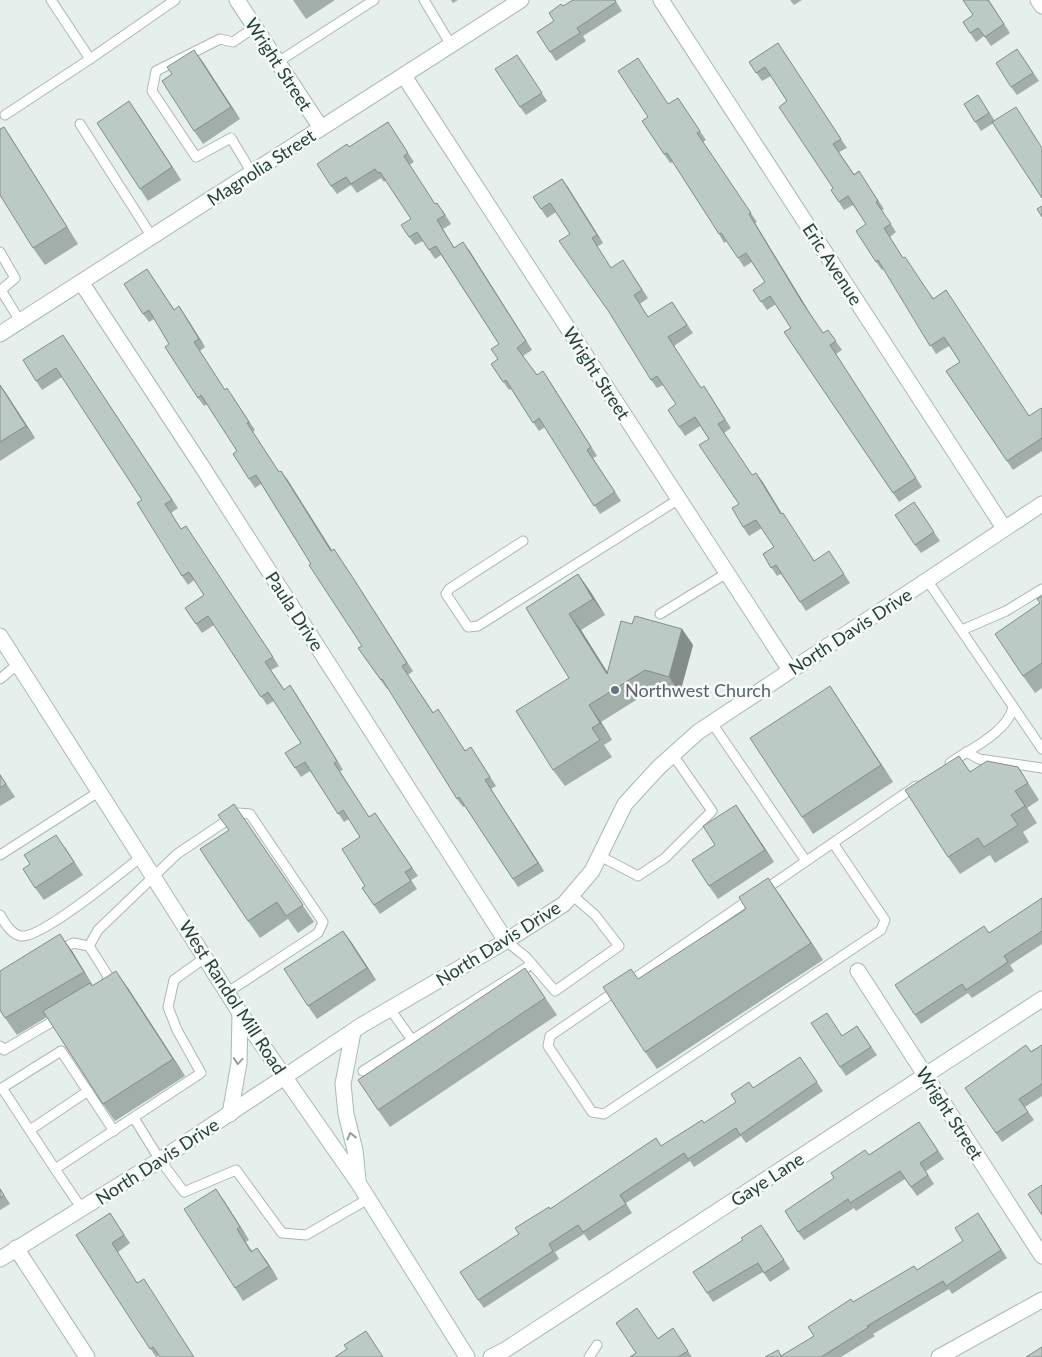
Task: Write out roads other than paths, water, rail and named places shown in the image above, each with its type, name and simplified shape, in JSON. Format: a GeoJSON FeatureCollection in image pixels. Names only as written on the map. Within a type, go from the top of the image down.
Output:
{"type":"FeatureCollection","features":[{"type":"Feature","properties":{"kind":"street","name":"Wright Street"},"geometry":{"type":"LineString","coordinates":[[237,0],[321,128]]}},
{"type":"Feature","properties":{"kind":"street","name":"Magnolia Street"},"geometry":{"type":"LineString","coordinates":[[0,334],[521,0]]}},
{"type":"Feature","properties":{"kind":"street","name":"Eric Avenue"},"geometry":{"type":"LineString","coordinates":[[662,0],[1004,528]]}},
{"type":"Feature","properties":{"kind":"street"},"geometry":{"type":"LineString","coordinates":[[1038,0],[1042,6]]}},
{"type":"Feature","properties":{"kind":"street","name":"Wright Street"},"geometry":{"type":"LineString","coordinates":[[404,76],[790,670]]}},
{"type":"Feature","properties":{"kind":"street","name":"Paula Drive"},"geometry":{"type":"LineString","coordinates":[[81,282],[201,464],[506,941]]}},
{"type":"Feature","properties":{"kind":"street","name":"North Davis Drive"},"geometry":{"type":"LineString","coordinates":[[0,1259],[160,1160],[352,1032],[506,941],[564,904],[592,871],[625,804],[673,755],[712,723],[1042,504]]}},
{"type":"Feature","properties":{"kind":"street","name":"West Randol Mill Road"},"geometry":{"type":"LineString","coordinates":[[0,636],[142,856],[240,1013],[359,1184],[467,1357]]}},
{"type":"Feature","properties":{"kind":"street","name":"Wright Street"},"geometry":{"type":"LineString","coordinates":[[858,971],[1042,1256]]}},
{"type":"Feature","properties":{"kind":"street","name":"Gaye Lane"},"geometry":{"type":"LineString","coordinates":[[491,1357],[513,1345],[1042,999]]}},
{"type":"Feature","properties":{"kind":"street"},"geometry":{"type":"LineString","coordinates":[[230,1114],[239,1063],[240,1013]]}},
{"type":"Feature","properties":{"kind":"street"},"geometry":{"type":"LineString","coordinates":[[352,1032],[343,1088],[359,1184]]}},
{"type":"Feature","properties":{"kind":"street"},"geometry":{"type":"LineString","coordinates":[[16,1248],[87,1357]]}},
{"type":"Feature","properties":{"kind":"street"},"geometry":{"type":"LineString","coordinates":[[939,1357],[1042,1300]]}},
{"type":"Feature","properties":{"kind":"lane"},"geometry":{"type":"LineString","coordinates":[[51,0],[90,60]]}},
{"type":"Feature","properties":{"kind":"lane"},"geometry":{"type":"LineString","coordinates":[[2,114],[90,60],[175,0]]}},
{"type":"Feature","properties":{"kind":"lane"},"geometry":{"type":"LineString","coordinates":[[278,62],[374,0]]}},
{"type":"Feature","properties":{"kind":"lane"},"geometry":{"type":"LineString","coordinates":[[424,0],[451,44]]}},
{"type":"Feature","properties":{"kind":"lane"},"geometry":{"type":"LineString","coordinates":[[252,173],[231,138],[196,157],[152,91],[156,71],[220,39],[233,42],[255,27]]}},
{"type":"Feature","properties":{"kind":"lane"},"geometry":{"type":"LineString","coordinates":[[80,124],[152,237]]}},
{"type":"Feature","properties":{"kind":"lane"},"geometry":{"type":"LineString","coordinates":[[0,252],[15,278],[1,291],[20,321]]}},
{"type":"Feature","properties":{"kind":"lane"},"geometry":{"type":"LineString","coordinates":[[523,541],[449,589],[446,594],[468,627],[478,626],[679,499]]}},
{"type":"Feature","properties":{"kind":"lane"},"geometry":{"type":"LineString","coordinates":[[660,614],[727,573]]}},
{"type":"Feature","properties":{"kind":"lane"},"geometry":{"type":"LineString","coordinates":[[927,580],[1042,749]]}},
{"type":"Feature","properties":{"kind":"lane"},"geometry":{"type":"LineString","coordinates":[[962,630],[1006,612],[1042,589]]}},
{"type":"Feature","properties":{"kind":"lane"},"geometry":{"type":"LineString","coordinates":[[0,679],[18,664]]}},
{"type":"Feature","properties":{"kind":"lane"},"geometry":{"type":"LineString","coordinates":[[942,768],[1002,728],[1011,717],[1013,707]]}},
{"type":"Feature","properties":{"kind":"lane"},"geometry":{"type":"LineString","coordinates":[[712,723],[806,862]]}},
{"type":"Feature","properties":{"kind":"lane"},"geometry":{"type":"LineString","coordinates":[[966,752],[979,759],[1042,768]]}},
{"type":"Feature","properties":{"kind":"lane"},"geometry":{"type":"LineString","coordinates":[[600,856],[638,876],[665,858],[712,811],[673,755]]}},
{"type":"Feature","properties":{"kind":"lane"},"geometry":{"type":"LineString","coordinates":[[833,843],[885,920],[881,930],[604,1114],[592,1112],[548,1046],[550,1036],[926,779]]}},
{"type":"Feature","properties":{"kind":"lane"},"geometry":{"type":"LineString","coordinates":[[0,855],[100,791]]}},
{"type":"Feature","properties":{"kind":"lane"},"geometry":{"type":"LineString","coordinates":[[89,946],[98,930],[177,854],[238,813],[244,812],[250,814],[255,820],[321,916],[323,927],[318,933],[228,992]]}},
{"type":"Feature","properties":{"kind":"lane"},"geometry":{"type":"LineString","coordinates":[[0,915],[9,928],[19,935],[34,934],[99,891],[142,856]]}},
{"type":"Feature","properties":{"kind":"lane"},"geometry":{"type":"LineString","coordinates":[[506,941],[532,964],[554,991],[620,946],[595,915],[572,895]]}},
{"type":"Feature","properties":{"kind":"lane"},"geometry":{"type":"LineString","coordinates":[[48,957],[73,943],[89,946],[108,976],[104,991],[96,996]]}},
{"type":"Feature","properties":{"kind":"lane"},"geometry":{"type":"LineString","coordinates":[[55,1169],[201,1073],[177,1030],[168,1007],[174,980],[206,957]]}},
{"type":"Feature","properties":{"kind":"lane"},"geometry":{"type":"LineString","coordinates":[[363,1071],[532,964]]}},
{"type":"Feature","properties":{"kind":"lane"},"geometry":{"type":"LineString","coordinates":[[390,1009],[412,1040]]}},
{"type":"Feature","properties":{"kind":"lane"},"geometry":{"type":"LineString","coordinates":[[0,1046],[4,1050],[71,1011]]}},
{"type":"Feature","properties":{"kind":"lane"},"geometry":{"type":"LineString","coordinates":[[82,1209],[2,1088],[61,1051],[114,1131]]}},
{"type":"Feature","properties":{"kind":"lane"},"geometry":{"type":"LineString","coordinates":[[30,1130],[88,1091]]}},
{"type":"Feature","properties":{"kind":"lane"},"geometry":{"type":"LineString","coordinates":[[134,1118],[160,1160],[184,1192],[236,1170],[282,1234],[306,1235],[368,1199]]}},
{"type":"Feature","properties":{"kind":"lane"},"geometry":{"type":"LineString","coordinates":[[589,1357],[597,1345]]}},
{"type":"Feature","properties":{"kind":"place","name":"Northwest Church"},"geometry":{"type":"Point","coordinates":[615,690]}}]}
